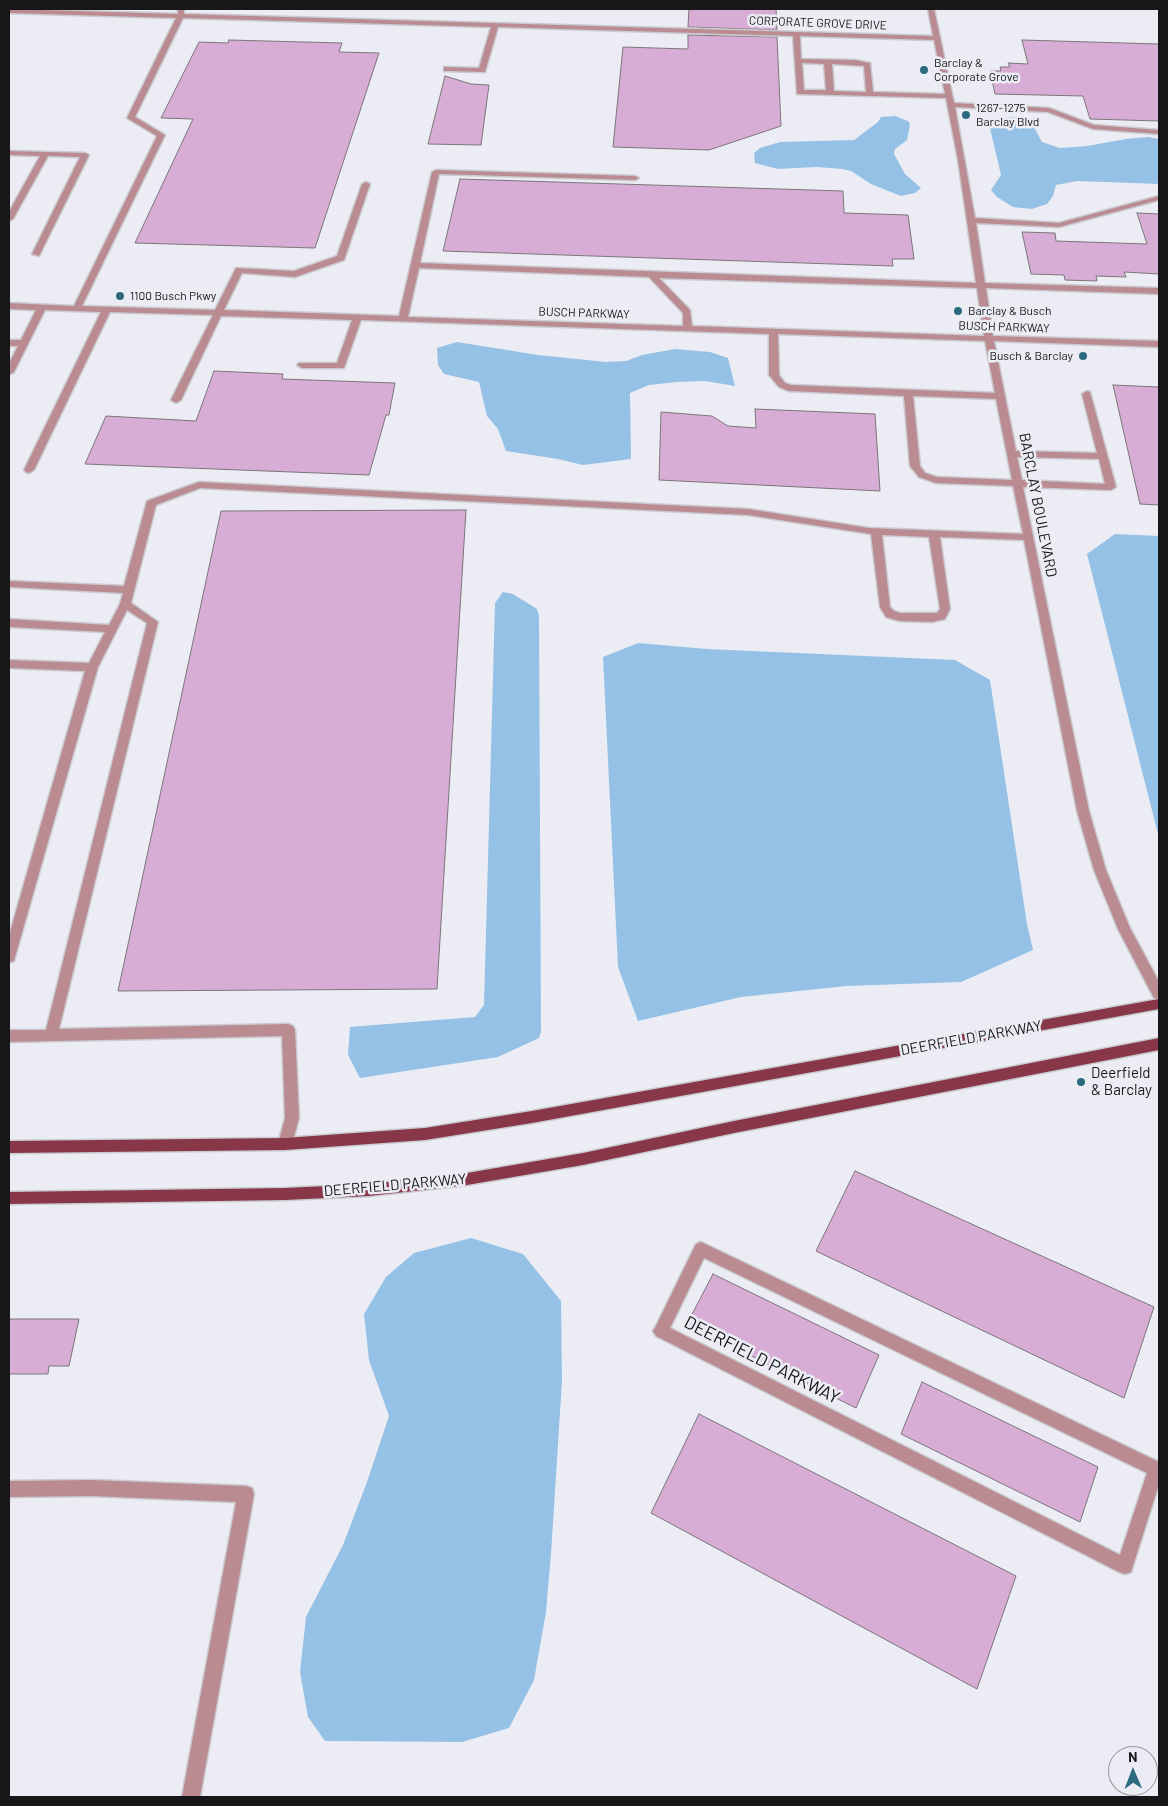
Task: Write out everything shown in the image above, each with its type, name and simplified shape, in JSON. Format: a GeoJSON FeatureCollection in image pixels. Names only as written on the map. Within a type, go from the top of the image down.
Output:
{"type":"FeatureCollection","features":[{"type":"Feature","properties":{"kind":"main road","name":"DEERFIELD PARKWAY"},"geometry":{"type":"LineString","coordinates":[[9,1147],[285,1144],[425,1134],[1159,1004]]}},
{"type":"Feature","properties":{"kind":"main road","name":"DEERFIELD PARKWAY"},"geometry":{"type":"LineString","coordinates":[[9,1198],[369,1190],[467,1179],[583,1159],[811,1111],[1159,1044]]}},
{"type":"Feature","properties":{"kind":"street","name":"BARCLAY BOULEVARD"},"geometry":{"type":"LineString","coordinates":[[931,9],[962,160],[989,339],[1083,811],[1100,870],[1124,928],[1159,994]]}},
{"type":"Feature","properties":{"kind":"street","name":"CORPORATE GROVE DRIVE"},"geometry":{"type":"LineString","coordinates":[[9,11],[181,12],[361,17],[495,24],[937,38]]}},
{"type":"Feature","properties":{"kind":"street"},"geometry":{"type":"LineString","coordinates":[[77,308],[161,135],[131,118],[181,12]]}},
{"type":"Feature","properties":{"kind":"street"},"geometry":{"type":"LineString","coordinates":[[447,69],[482,70],[495,24]]}},
{"type":"Feature","properties":{"kind":"street"},"geometry":{"type":"LineString","coordinates":[[796,33],[800,92],[870,94],[1049,110],[1093,127],[1159,132]]}},
{"type":"Feature","properties":{"kind":"street"},"geometry":{"type":"LineString","coordinates":[[798,61],[855,62],[867,65],[870,94]]}},
{"type":"Feature","properties":{"kind":"street"},"geometry":{"type":"LineString","coordinates":[[828,62],[830,92]]}},
{"type":"Feature","properties":{"kind":"street"},"geometry":{"type":"LineString","coordinates":[[9,154],[85,155],[36,254]]}},
{"type":"Feature","properties":{"kind":"street"},"geometry":{"type":"LineString","coordinates":[[9,219],[45,154]]}},
{"type":"Feature","properties":{"kind":"street"},"geometry":{"type":"LineString","coordinates":[[403,319],[436,172],[635,178]]}},
{"type":"Feature","properties":{"kind":"street"},"geometry":{"type":"LineString","coordinates":[[176,400],[220,313],[239,270],[295,274],[341,258],[366,184]]}},
{"type":"Feature","properties":{"kind":"street"},"geometry":{"type":"LineString","coordinates":[[971,220],[1059,225],[1159,198]]}},
{"type":"Feature","properties":{"kind":"street"},"geometry":{"type":"LineString","coordinates":[[415,265],[981,287],[1159,291]]}},
{"type":"Feature","properties":{"kind":"street"},"geometry":{"type":"LineString","coordinates":[[651,275],[687,312],[688,329]]}},
{"type":"Feature","properties":{"kind":"street","name":"BUSCH PARKWAY"},"geometry":{"type":"LineString","coordinates":[[9,306],[1159,344]]}},
{"type":"Feature","properties":{"kind":"street"},"geometry":{"type":"LineString","coordinates":[[9,372],[42,307]]}},
{"type":"Feature","properties":{"kind":"street"},"geometry":{"type":"LineString","coordinates":[[29,470],[107,309]]}},
{"type":"Feature","properties":{"kind":"street"},"geometry":{"type":"LineString","coordinates":[[302,365],[341,366],[357,318]]}},
{"type":"Feature","properties":{"kind":"street"},"geometry":{"type":"LineString","coordinates":[[772,332],[774,375],[782,385],[789,388],[1001,396]]}},
{"type":"Feature","properties":{"kind":"street"},"geometry":{"type":"LineString","coordinates":[[9,343],[24,343]]}},
{"type":"Feature","properties":{"kind":"street"},"geometry":{"type":"LineString","coordinates":[[908,392],[915,466],[922,475],[936,480],[1111,487],[1087,394]]}},
{"type":"Feature","properties":{"kind":"street"},"geometry":{"type":"LineString","coordinates":[[1012,454],[1103,456]]}},
{"type":"Feature","properties":{"kind":"street"},"geometry":{"type":"LineString","coordinates":[[9,958],[92,667],[125,604],[152,503],[200,485],[748,512],[876,531],[1028,537]]}},
{"type":"Feature","properties":{"kind":"street"},"geometry":{"type":"LineString","coordinates":[[876,531],[885,606],[890,614],[899,617],[932,618],[941,616],[945,609],[934,533]]}},
{"type":"Feature","properties":{"kind":"street"},"geometry":{"type":"LineString","coordinates":[[9,584],[129,590]]}},
{"type":"Feature","properties":{"kind":"street"},"geometry":{"type":"LineString","coordinates":[[51,1035],[153,622],[125,604]]}},
{"type":"Feature","properties":{"kind":"street"},"geometry":{"type":"LineString","coordinates":[[9,623],[112,629]]}},
{"type":"Feature","properties":{"kind":"street"},"geometry":{"type":"LineString","coordinates":[[9,664],[92,667]]}},
{"type":"Feature","properties":{"kind":"street"},"geometry":{"type":"LineString","coordinates":[[9,1036],[288,1030],[292,1118],[285,1144]]}},
{"type":"Feature","properties":{"kind":"street","name":"DEERFIELD PARKWAY"},"geometry":{"type":"LineString","coordinates":[[701,1249],[1157,1463],[1125,1566],[661,1331],[701,1249]]}},
{"type":"Feature","properties":{"kind":"street"},"geometry":{"type":"LineString","coordinates":[[9,1489],[90,1488],[246,1494],[191,1797]]}},
{"type":"Feature","properties":{"kind":"water"},"geometry":{"type":"Polygon","coordinates":[[[895,116],[908,121],[910,124],[907,140],[895,149],[894,154],[905,174],[921,188],[915,193],[901,196],[871,184],[851,171],[843,169],[816,167],[778,169],[755,163],[754,153],[760,148],[780,142],[854,140],[878,122],[881,117],[895,116]]]}},
{"type":"Feature","properties":{"kind":"water"},"geometry":{"type":"Polygon","coordinates":[[[1014,117],[1033,125],[1042,142],[1060,148],[1148,137],[1159,139],[1159,184],[1077,181],[1056,185],[1053,196],[1047,204],[1032,209],[1013,207],[997,197],[991,190],[1001,175],[989,124],[994,119],[1014,117]]]}},
{"type":"Feature","properties":{"kind":"water"},"geometry":{"type":"Polygon","coordinates":[[[457,342],[538,355],[606,362],[626,361],[642,355],[675,349],[710,352],[728,358],[735,386],[705,381],[677,382],[649,385],[630,393],[631,459],[583,465],[506,451],[498,429],[487,416],[479,382],[444,374],[438,365],[437,348],[457,342]]]}},
{"type":"Feature","properties":{"kind":"water"},"geometry":{"type":"Polygon","coordinates":[[[1115,534],[1159,536],[1159,838],[1087,554],[1115,534]]]}},
{"type":"Feature","properties":{"kind":"water"},"geometry":{"type":"Polygon","coordinates":[[[503,592],[513,594],[537,609],[539,616],[541,1032],[539,1038],[498,1057],[360,1078],[348,1055],[350,1027],[475,1017],[484,1005],[495,603],[503,592]]]}},
{"type":"Feature","properties":{"kind":"water"},"geometry":{"type":"Polygon","coordinates":[[[638,643],[707,649],[955,660],[990,680],[1027,924],[1033,950],[961,982],[846,986],[741,997],[638,1021],[618,967],[603,657],[638,643]]]}},
{"type":"Feature","properties":{"kind":"water"},"geometry":{"type":"Polygon","coordinates":[[[471,1238],[523,1254],[561,1301],[562,1381],[551,1554],[546,1612],[534,1680],[509,1728],[462,1742],[325,1741],[308,1717],[300,1672],[306,1617],[343,1545],[389,1416],[369,1360],[364,1314],[386,1277],[414,1253],[471,1238]]]}},
{"type":"Feature","properties":{"kind":"building"},"geometry":{"type":"Polygon","coordinates":[[[689,9],[776,9],[777,30],[688,27],[689,9]]]}},
{"type":"Feature","properties":{"kind":"building"},"geometry":{"type":"Polygon","coordinates":[[[688,35],[777,37],[781,126],[709,150],[613,147],[623,47],[688,49],[688,35]]]}},
{"type":"Feature","properties":{"kind":"building"},"geometry":{"type":"Polygon","coordinates":[[[229,40],[342,43],[339,52],[379,53],[315,248],[135,243],[193,119],[161,118],[199,42],[228,43],[229,40]]]}},
{"type":"Feature","properties":{"kind":"building"},"geometry":{"type":"Polygon","coordinates":[[[1022,40],[1159,44],[1159,121],[1090,119],[1083,96],[995,94],[990,71],[1001,71],[1000,67],[1010,67],[1008,63],[1028,64],[1022,40]]]}},
{"type":"Feature","properties":{"kind":"building"},"geometry":{"type":"Polygon","coordinates":[[[445,76],[471,84],[489,85],[481,145],[428,144],[445,76]]]}},
{"type":"Feature","properties":{"kind":"building"},"geometry":{"type":"Polygon","coordinates":[[[460,179],[843,191],[844,213],[908,215],[914,259],[892,259],[893,266],[443,251],[460,179]]]}},
{"type":"Feature","properties":{"kind":"building"},"geometry":{"type":"Polygon","coordinates":[[[1137,213],[1159,214],[1159,274],[1124,272],[1126,277],[1096,276],[1097,281],[1065,280],[1064,275],[1031,274],[1022,232],[1055,233],[1056,241],[1147,244],[1137,213]]]}},
{"type":"Feature","properties":{"kind":"building"},"geometry":{"type":"Polygon","coordinates":[[[214,371],[283,374],[282,379],[395,383],[389,415],[386,415],[369,475],[85,464],[106,416],[196,421],[214,371]]]}},
{"type":"Feature","properties":{"kind":"building"},"geometry":{"type":"Polygon","coordinates":[[[1113,385],[1159,387],[1159,505],[1140,504],[1113,385]]]}},
{"type":"Feature","properties":{"kind":"building"},"geometry":{"type":"Polygon","coordinates":[[[755,409],[875,414],[880,491],[659,480],[661,412],[712,416],[728,426],[756,428],[755,409]]]}},
{"type":"Feature","properties":{"kind":"building"},"geometry":{"type":"Polygon","coordinates":[[[466,510],[437,989],[118,991],[221,511],[466,510]]]}},
{"type":"Feature","properties":{"kind":"building"},"geometry":{"type":"Polygon","coordinates":[[[855,1171],[1154,1307],[1124,1398],[816,1251],[855,1171]]]}},
{"type":"Feature","properties":{"kind":"building"},"geometry":{"type":"Polygon","coordinates":[[[713,1274],[879,1355],[856,1408],[687,1324],[713,1274]]]}},
{"type":"Feature","properties":{"kind":"building"},"geometry":{"type":"Polygon","coordinates":[[[9,1319],[79,1319],[69,1366],[49,1366],[48,1374],[9,1374],[9,1319]]]}},
{"type":"Feature","properties":{"kind":"building"},"geometry":{"type":"Polygon","coordinates":[[[922,1382],[1098,1467],[1080,1522],[901,1434],[922,1382]]]}},
{"type":"Feature","properties":{"kind":"building"},"geometry":{"type":"Polygon","coordinates":[[[699,1414],[1016,1576],[977,1689],[651,1513],[699,1414]]]}},
{"type":"Feature","properties":{"kind":"place","name":"Barclay & Corporate Grove"},"geometry":{"type":"Point","coordinates":[924,70]}},
{"type":"Feature","properties":{"kind":"place","name":"1267-1275 Barclay Blvd"},"geometry":{"type":"Point","coordinates":[966,115]}},
{"type":"Feature","properties":{"kind":"place","name":"1100 Busch Pkwy"},"geometry":{"type":"Point","coordinates":[120,296]}},
{"type":"Feature","properties":{"kind":"place","name":"Barclay & Busch"},"geometry":{"type":"Point","coordinates":[958,311]}},
{"type":"Feature","properties":{"kind":"place","name":"Busch & Barclay"},"geometry":{"type":"Point","coordinates":[1083,356]}},
{"type":"Feature","properties":{"kind":"place","name":"Deerfield & Barclay"},"geometry":{"type":"Point","coordinates":[1081,1082]}}]}
